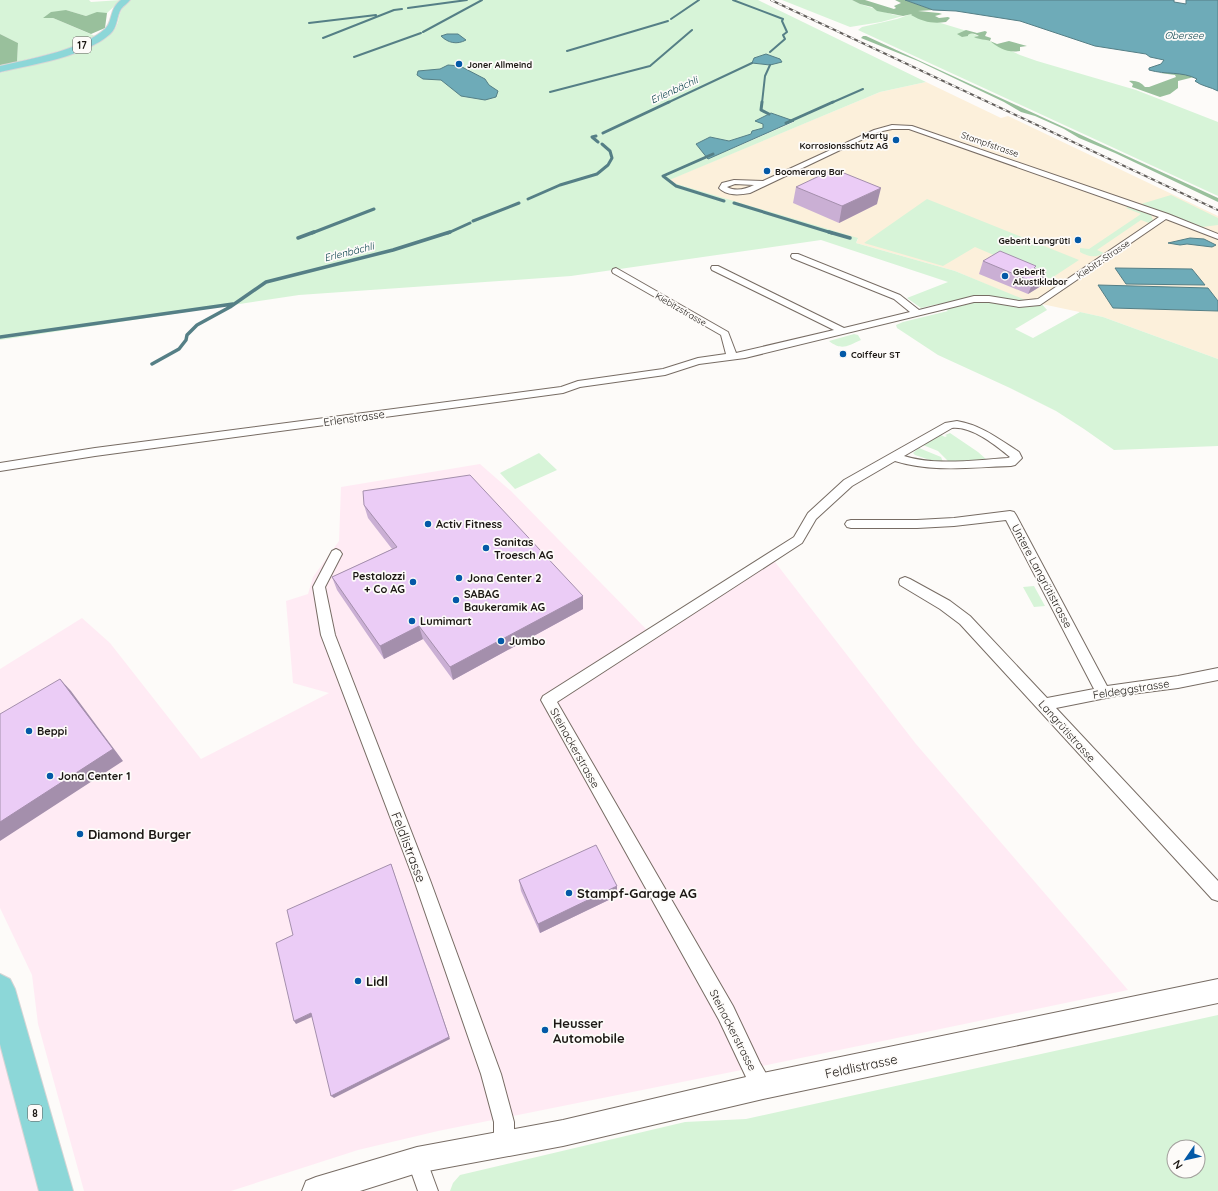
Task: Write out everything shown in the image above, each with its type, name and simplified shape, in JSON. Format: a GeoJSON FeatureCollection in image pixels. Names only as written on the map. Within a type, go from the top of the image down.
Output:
{"type":"FeatureCollection","features":[{"type":"Feature","properties":{"kind":"main road","name":"17"},"geometry":{"type":"LineString","coordinates":[[0,69],[67,51],[98,38],[109,30],[113,23],[118,5],[126,0]]}},
{"type":"Feature","properties":{"kind":"main road","name":"8"},"geometry":{"type":"LineString","coordinates":[[0,989],[56,1191]]}},
{"type":"Feature","properties":{"kind":"street","name":"Stampfstrasse"},"geometry":{"type":"LineString","coordinates":[[764,183],[885,128],[902,126],[915,128],[1216,234]]}},
{"type":"Feature","properties":{"kind":"street","name":"Kiebitz-Strasse"},"geometry":{"type":"LineString","coordinates":[[917,313],[978,298],[989,298],[1019,304],[1040,302],[1165,216]]}},
{"type":"Feature","properties":{"kind":"street"},"geometry":{"type":"LineString","coordinates":[[795,256],[897,297],[906,302],[917,313]]}},
{"type":"Feature","properties":{"kind":"street"},"geometry":{"type":"LineString","coordinates":[[715,268],[843,330]]}},
{"type":"Feature","properties":{"kind":"street","name":"Kiebitzstrasse"},"geometry":{"type":"LineString","coordinates":[[616,271],[725,334],[732,357]]}},
{"type":"Feature","properties":{"kind":"street"},"geometry":{"type":"LineString","coordinates":[[732,357],[917,313]]}},
{"type":"Feature","properties":{"kind":"street","name":"Erlenstrasse"},"geometry":{"type":"LineString","coordinates":[[0,467],[95,452],[563,390],[578,384],[665,372],[698,360],[732,357]]}},
{"type":"Feature","properties":{"kind":"street","name":"Steinackerstrasse"},"geometry":{"type":"LineString","coordinates":[[763,1086],[753,1070],[726,1013],[548,700],[798,540],[812,516],[848,483],[896,457],[921,441],[954,424],[969,427],[993,440],[1015,455],[1016,458],[1011,462],[930,464],[912,462],[896,457]]}},
{"type":"Feature","properties":{"kind":"street","name":"Untere Langrütistrasse"},"geometry":{"type":"LineString","coordinates":[[851,524],[917,524],[954,522],[1010,515],[1103,693]]}},
{"type":"Feature","properties":{"kind":"street","name":"Feldlistrasse"},"geometry":{"type":"LineString","coordinates":[[336,554],[319,587],[328,635],[422,880],[491,1074],[504,1122],[504,1143]]}},
{"type":"Feature","properties":{"kind":"street","name":"Langrütistrasse"},"geometry":{"type":"LineString","coordinates":[[905,582],[945,605],[965,620],[1218,893]]}},
{"type":"Feature","properties":{"kind":"street","name":"Feldeggstrasse"},"geometry":{"type":"LineString","coordinates":[[1044,705],[1103,693],[1178,682],[1218,674]]}},
{"type":"Feature","properties":{"kind":"street","name":"Feldlistrasse"},"geometry":{"type":"LineString","coordinates":[[316,1191],[417,1160],[563,1133],[763,1086],[1218,991]]}},
{"type":"Feature","properties":{"kind":"street"},"geometry":{"type":"LineString","coordinates":[[417,1160],[428,1191]]}},
{"type":"Feature","properties":{"kind":"shaded area"},"geometry":{"type":"Polygon","coordinates":[[[926,82],[1001,118],[1008,116],[1218,216],[1218,359],[1103,317],[1023,300],[955,271],[856,243],[858,239],[666,181],[880,92],[926,82]]]}},
{"type":"Feature","properties":{"kind":"shaded area"},"geometry":{"type":"Polygon","coordinates":[[[480,464],[511,491],[647,630],[745,568],[775,562],[916,744],[1128,990],[767,1065],[438,1131],[358,1150],[231,1191],[84,1191],[38,1024],[32,975],[0,908],[0,669],[82,618],[110,643],[201,759],[329,693],[293,683],[286,601],[308,594],[313,577],[339,541],[341,487],[480,464]]]}},
{"type":"Feature","properties":{"kind":"shaded area"},"geometry":{"type":"Polygon","coordinates":[[[0,989],[56,1191],[0,1191],[0,989]]]}},
{"type":"Feature","properties":{"kind":"green space"},"geometry":{"type":"Polygon","coordinates":[[[0,0],[89,0],[91,2],[121,0],[107,13],[97,13],[86,16],[66,10],[53,18],[95,36],[67,49],[17,62],[18,43],[0,34],[0,0]]]}},
{"type":"Feature","properties":{"kind":"green space"},"geometry":{"type":"Polygon","coordinates":[[[131,0],[758,0],[926,82],[880,92],[667,181],[858,238],[856,243],[955,271],[1023,299],[1040,302],[1047,310],[1015,329],[1033,338],[1080,312],[1103,317],[1218,359],[1218,446],[1114,450],[1056,411],[938,355],[897,328],[896,325],[903,322],[948,311],[938,304],[921,308],[907,298],[948,282],[821,240],[571,276],[299,295],[0,340],[0,73],[104,37],[115,29],[120,13],[131,0]],[[771,113],[756,121],[763,124],[763,128],[753,131],[751,134],[729,141],[710,137],[696,144],[708,159],[794,122],[771,113]]]}},
{"type":"Feature","properties":{"kind":"green space"},"geometry":{"type":"Polygon","coordinates":[[[782,0],[852,0],[894,15],[903,16],[881,22],[850,27],[782,0]]]}},
{"type":"Feature","properties":{"kind":"green space"},"geometry":{"type":"Polygon","coordinates":[[[852,0],[865,0],[894,9],[896,8],[894,6],[901,3],[895,0],[905,0],[933,10],[918,11],[939,13],[942,14],[935,16],[939,18],[950,18],[946,22],[928,22],[911,15],[912,14],[903,16],[877,11],[872,7],[852,0]]]}},
{"type":"Feature","properties":{"kind":"green space"},"geometry":{"type":"Polygon","coordinates":[[[66,10],[86,16],[97,12],[107,13],[105,28],[91,34],[53,18],[43,18],[51,12],[66,10]]]}},
{"type":"Feature","properties":{"kind":"green space"},"geometry":{"type":"Polygon","coordinates":[[[911,14],[967,31],[1037,61],[1136,90],[1218,122],[1218,196],[858,30],[862,27],[897,19],[911,14]]]}},
{"type":"Feature","properties":{"kind":"green space"},"geometry":{"type":"Polygon","coordinates":[[[966,30],[977,33],[985,31],[987,32],[985,36],[991,38],[990,41],[976,38],[974,37],[979,36],[974,34],[962,37],[957,34],[966,30]]]}},
{"type":"Feature","properties":{"kind":"green space"},"geometry":{"type":"Polygon","coordinates":[[[0,34],[18,43],[17,62],[0,67],[0,34]]]}},
{"type":"Feature","properties":{"kind":"green space"},"geometry":{"type":"Polygon","coordinates":[[[866,36],[1218,198],[1218,202],[1115,153],[1079,138],[1064,129],[1035,116],[1021,112],[1004,102],[918,61],[861,38],[866,36]]]}},
{"type":"Feature","properties":{"kind":"green space"},"geometry":{"type":"Polygon","coordinates":[[[990,41],[997,44],[1009,41],[1027,46],[1020,47],[1020,51],[1007,51],[990,41]]]}},
{"type":"Feature","properties":{"kind":"green space"},"geometry":{"type":"Polygon","coordinates":[[[1160,73],[1185,73],[1194,77],[1178,81],[1178,88],[1170,94],[1160,97],[1132,87],[1133,84],[1129,81],[1138,82],[1145,87],[1149,87],[1176,77],[1175,75],[1160,73]]]}},
{"type":"Feature","properties":{"kind":"green space"},"geometry":{"type":"Polygon","coordinates":[[[1171,195],[1218,218],[1218,225],[1202,227],[1141,204],[1171,195]]]}},
{"type":"Feature","properties":{"kind":"green space"},"geometry":{"type":"Polygon","coordinates":[[[927,199],[1079,260],[1050,279],[975,247],[943,266],[864,243],[927,199]]]}},
{"type":"Feature","properties":{"kind":"green space"},"geometry":{"type":"Polygon","coordinates":[[[1128,207],[1151,215],[1153,220],[1149,223],[1141,220],[1097,250],[1104,253],[1101,255],[1092,256],[1080,252],[1080,248],[1089,249],[1141,214],[1126,208],[1128,207]]]}},
{"type":"Feature","properties":{"kind":"green space"},"geometry":{"type":"Polygon","coordinates":[[[854,334],[858,335],[861,340],[848,346],[841,347],[829,341],[854,334]]]}},
{"type":"Feature","properties":{"kind":"green space"},"geometry":{"type":"Polygon","coordinates":[[[950,433],[987,460],[949,462],[938,451],[923,445],[941,435],[945,437],[947,436],[945,435],[950,433]]]}},
{"type":"Feature","properties":{"kind":"green space"},"geometry":{"type":"Polygon","coordinates":[[[919,448],[941,457],[943,462],[933,461],[915,455],[913,453],[919,448]]]}},
{"type":"Feature","properties":{"kind":"green space"},"geometry":{"type":"Polygon","coordinates":[[[539,453],[557,470],[515,489],[500,473],[539,453]]]}},
{"type":"Feature","properties":{"kind":"green space"},"geometry":{"type":"Polygon","coordinates":[[[1034,586],[1045,606],[1034,607],[1023,587],[1034,586]]]}},
{"type":"Feature","properties":{"kind":"green space"},"geometry":{"type":"Polygon","coordinates":[[[1218,1015],[1218,1191],[450,1191],[453,1183],[460,1175],[685,1122],[746,1119],[1218,1015]]]}},
{"type":"Feature","properties":{"kind":"water","name":"Obersee"},"geometry":{"type":"Polygon","coordinates":[[[905,0],[1174,0],[1174,2],[1186,4],[1186,0],[1218,0],[1218,91],[1197,83],[1195,81],[1197,79],[1186,75],[1149,70],[1149,68],[1161,64],[1164,60],[1150,57],[1146,54],[1095,46],[1020,21],[956,11],[933,10],[905,0]]]}},
{"type":"Feature","properties":{"kind":"water"},"geometry":{"type":"Polygon","coordinates":[[[447,34],[458,34],[466,40],[456,43],[450,42],[441,36],[447,34]]]}},
{"type":"Feature","properties":{"kind":"water"},"geometry":{"type":"Polygon","coordinates":[[[766,54],[780,59],[782,62],[770,65],[752,63],[754,58],[766,54]]]}},
{"type":"Feature","properties":{"kind":"water"},"geometry":{"type":"Polygon","coordinates":[[[448,65],[460,66],[485,79],[489,85],[498,91],[496,97],[485,100],[461,96],[441,80],[423,79],[417,75],[418,71],[440,69],[448,65]]]}},
{"type":"Feature","properties":{"kind":"water"},"geometry":{"type":"Polygon","coordinates":[[[771,113],[794,121],[708,159],[696,144],[710,137],[729,141],[751,134],[752,131],[763,128],[763,124],[755,121],[771,113]]]}},
{"type":"Feature","properties":{"kind":"water"},"geometry":{"type":"Polygon","coordinates":[[[1190,238],[1204,239],[1216,245],[1212,247],[1168,243],[1190,238]]]}},
{"type":"Feature","properties":{"kind":"water"},"geometry":{"type":"Polygon","coordinates":[[[1115,268],[1192,269],[1205,285],[1126,284],[1115,268]]]}},
{"type":"Feature","properties":{"kind":"water"},"geometry":{"type":"Polygon","coordinates":[[[1098,285],[1208,288],[1218,301],[1218,311],[1113,308],[1098,285]]]}},
{"type":"Feature","properties":{"kind":"building"},"geometry":{"type":"Polygon","coordinates":[[[834,169],[881,188],[842,206],[796,187],[834,169]]]}},
{"type":"Feature","properties":{"kind":"building"},"geometry":{"type":"Polygon","coordinates":[[[1000,251],[1036,266],[1034,268],[1046,273],[1033,282],[983,261],[1000,251]]]}},
{"type":"Feature","properties":{"kind":"building","name":"Jona Center 2"},"geometry":{"type":"Polygon","coordinates":[[[470,475],[583,596],[450,667],[419,626],[380,646],[332,577],[397,547],[364,505],[363,491],[470,475]]]}},
{"type":"Feature","properties":{"kind":"building","name":"Jona Center 1"},"geometry":{"type":"Polygon","coordinates":[[[60,679],[113,749],[0,822],[0,714],[60,679]]]}},
{"type":"Feature","properties":{"kind":"building","name":"Stampf-Garage AG"},"geometry":{"type":"Polygon","coordinates":[[[596,845],[617,886],[538,924],[519,880],[596,845]]]}},
{"type":"Feature","properties":{"kind":"building","name":"Lidl"},"geometry":{"type":"Polygon","coordinates":[[[391,864],[449,1037],[331,1096],[311,1013],[294,1021],[276,943],[293,935],[287,910],[391,864]]]}},
{"type":"Feature","properties":{"kind":"waterway"},"geometry":{"type":"LineString","coordinates":[[408,8],[467,0]]}},
{"type":"Feature","properties":{"kind":"waterway"},"geometry":{"type":"LineString","coordinates":[[423,32],[482,0]]}},
{"type":"Feature","properties":{"kind":"waterway"},"geometry":{"type":"LineString","coordinates":[[671,19],[699,0]]}},
{"type":"Feature","properties":{"kind":"waterway"},"geometry":{"type":"LineString","coordinates":[[733,0],[783,19],[782,21],[787,32],[783,35],[785,39],[770,52]]}},
{"type":"Feature","properties":{"kind":"waterway"},"geometry":{"type":"LineString","coordinates":[[323,38],[394,10],[402,9]]}},
{"type":"Feature","properties":{"kind":"waterway"},"geometry":{"type":"LineString","coordinates":[[309,23],[376,15]]}},
{"type":"Feature","properties":{"kind":"waterway"},"geometry":{"type":"LineString","coordinates":[[567,51],[668,21]]}},
{"type":"Feature","properties":{"kind":"waterway"},"geometry":{"type":"LineString","coordinates":[[550,92],[650,66],[692,30]]}},
{"type":"Feature","properties":{"kind":"waterway"},"geometry":{"type":"LineString","coordinates":[[354,57],[421,33]]}},
{"type":"Feature","properties":{"kind":"waterway","name":"Erlenbächli"},"geometry":{"type":"LineString","coordinates":[[667,103],[752,63]]}},
{"type":"Feature","properties":{"kind":"waterway"},"geometry":{"type":"LineString","coordinates":[[762,103],[765,76],[770,65]]}},
{"type":"Feature","properties":{"kind":"waterway"},"geometry":{"type":"LineString","coordinates":[[831,103],[863,89]]}},
{"type":"Feature","properties":{"kind":"waterway","name":"Erlenbächli"},"geometry":{"type":"LineString","coordinates":[[603,133],[669,102]]}},
{"type":"Feature","properties":{"kind":"waterway"},"geometry":{"type":"LineString","coordinates":[[762,102],[761,110],[769,114]]}},
{"type":"Feature","properties":{"kind":"waterway"},"geometry":{"type":"LineString","coordinates":[[786,123],[833,102]]}},
{"type":"Feature","properties":{"kind":"waterway","name":"Erlenbächli"},"geometry":{"type":"LineString","coordinates":[[596,136],[592,137],[598,142]]}},
{"type":"Feature","properties":{"kind":"waterway","name":"Erlenbächli"},"geometry":{"type":"LineString","coordinates":[[528,199],[560,185],[597,174],[608,165],[612,158],[610,151],[602,144]]}},
{"type":"Feature","properties":{"kind":"waterway"},"geometry":{"type":"LineString","coordinates":[[713,154],[663,176],[676,186],[724,201]]}},
{"type":"Feature","properties":{"kind":"waterway","name":"Erlenbächli"},"geometry":{"type":"LineString","coordinates":[[473,221],[519,203]]}},
{"type":"Feature","properties":{"kind":"waterway"},"geometry":{"type":"LineString","coordinates":[[734,203],[832,233]]}},
{"type":"Feature","properties":{"kind":"waterway"},"geometry":{"type":"LineString","coordinates":[[312,233],[374,209]]}},
{"type":"Feature","properties":{"kind":"waterway","name":"Erlenbächli"},"geometry":{"type":"LineString","coordinates":[[448,233],[470,223]]}},
{"type":"Feature","properties":{"kind":"waterway"},"geometry":{"type":"LineString","coordinates":[[298,238],[314,232]]}},
{"type":"Feature","properties":{"kind":"waterway","name":"Erlenbächli"},"geometry":{"type":"LineString","coordinates":[[152,364],[179,349],[186,340],[187,335],[197,325],[230,307],[266,282],[393,250],[450,232]]}},
{"type":"Feature","properties":{"kind":"waterway"},"geometry":{"type":"LineString","coordinates":[[829,232],[850,238]]}},
{"type":"Feature","properties":{"kind":"waterway","name":"Erlenbächli"},"geometry":{"type":"LineString","coordinates":[[0,337],[233,304]]}},
{"type":"Feature","properties":{"kind":"railway"},"geometry":{"type":"LineString","coordinates":[[771,0],[1218,210]]}},
{"type":"Feature","properties":{"kind":"place","name":"Joner Allmeind"},"geometry":{"type":"Point","coordinates":[459,64]}},
{"type":"Feature","properties":{"kind":"place","name":"Marty Korrosionsschutz AG"},"geometry":{"type":"Point","coordinates":[896,140]}},
{"type":"Feature","properties":{"kind":"place","name":"Boomerang Bar"},"geometry":{"type":"Point","coordinates":[767,171]}},
{"type":"Feature","properties":{"kind":"place","name":"Geberit Langrüti"},"geometry":{"type":"Point","coordinates":[1078,240]}},
{"type":"Feature","properties":{"kind":"place","name":"Geberit Akustiklabor"},"geometry":{"type":"Point","coordinates":[1005,276]}},
{"type":"Feature","properties":{"kind":"place","name":"Coiffeur ST"},"geometry":{"type":"Point","coordinates":[843,354]}},
{"type":"Feature","properties":{"kind":"place","name":"Activ Fitness"},"geometry":{"type":"Point","coordinates":[428,524]}},
{"type":"Feature","properties":{"kind":"place","name":"Sanitas Troesch AG"},"geometry":{"type":"Point","coordinates":[486,548]}},
{"type":"Feature","properties":{"kind":"place","name":"Jona Center 2"},"geometry":{"type":"Point","coordinates":[459,578]}},
{"type":"Feature","properties":{"kind":"place","name":"Pestalozzi + Co AG"},"geometry":{"type":"Point","coordinates":[413,582]}},
{"type":"Feature","properties":{"kind":"place","name":"SABAG Baukeramik AG"},"geometry":{"type":"Point","coordinates":[456,600]}},
{"type":"Feature","properties":{"kind":"place","name":"Lumimart"},"geometry":{"type":"Point","coordinates":[412,621]}},
{"type":"Feature","properties":{"kind":"place","name":"Jumbo"},"geometry":{"type":"Point","coordinates":[501,641]}},
{"type":"Feature","properties":{"kind":"place","name":"Beppi"},"geometry":{"type":"Point","coordinates":[29,731]}},
{"type":"Feature","properties":{"kind":"place","name":"Jona Center 1"},"geometry":{"type":"Point","coordinates":[50,776]}},
{"type":"Feature","properties":{"kind":"place","name":"Diamond Burger"},"geometry":{"type":"Point","coordinates":[80,834]}},
{"type":"Feature","properties":{"kind":"place","name":"Stampf-Garage AG"},"geometry":{"type":"Point","coordinates":[569,893]}},
{"type":"Feature","properties":{"kind":"place","name":"Lidl"},"geometry":{"type":"Point","coordinates":[358,981]}},
{"type":"Feature","properties":{"kind":"place","name":"Heusser Automobile"},"geometry":{"type":"Point","coordinates":[545,1030]}}]}
